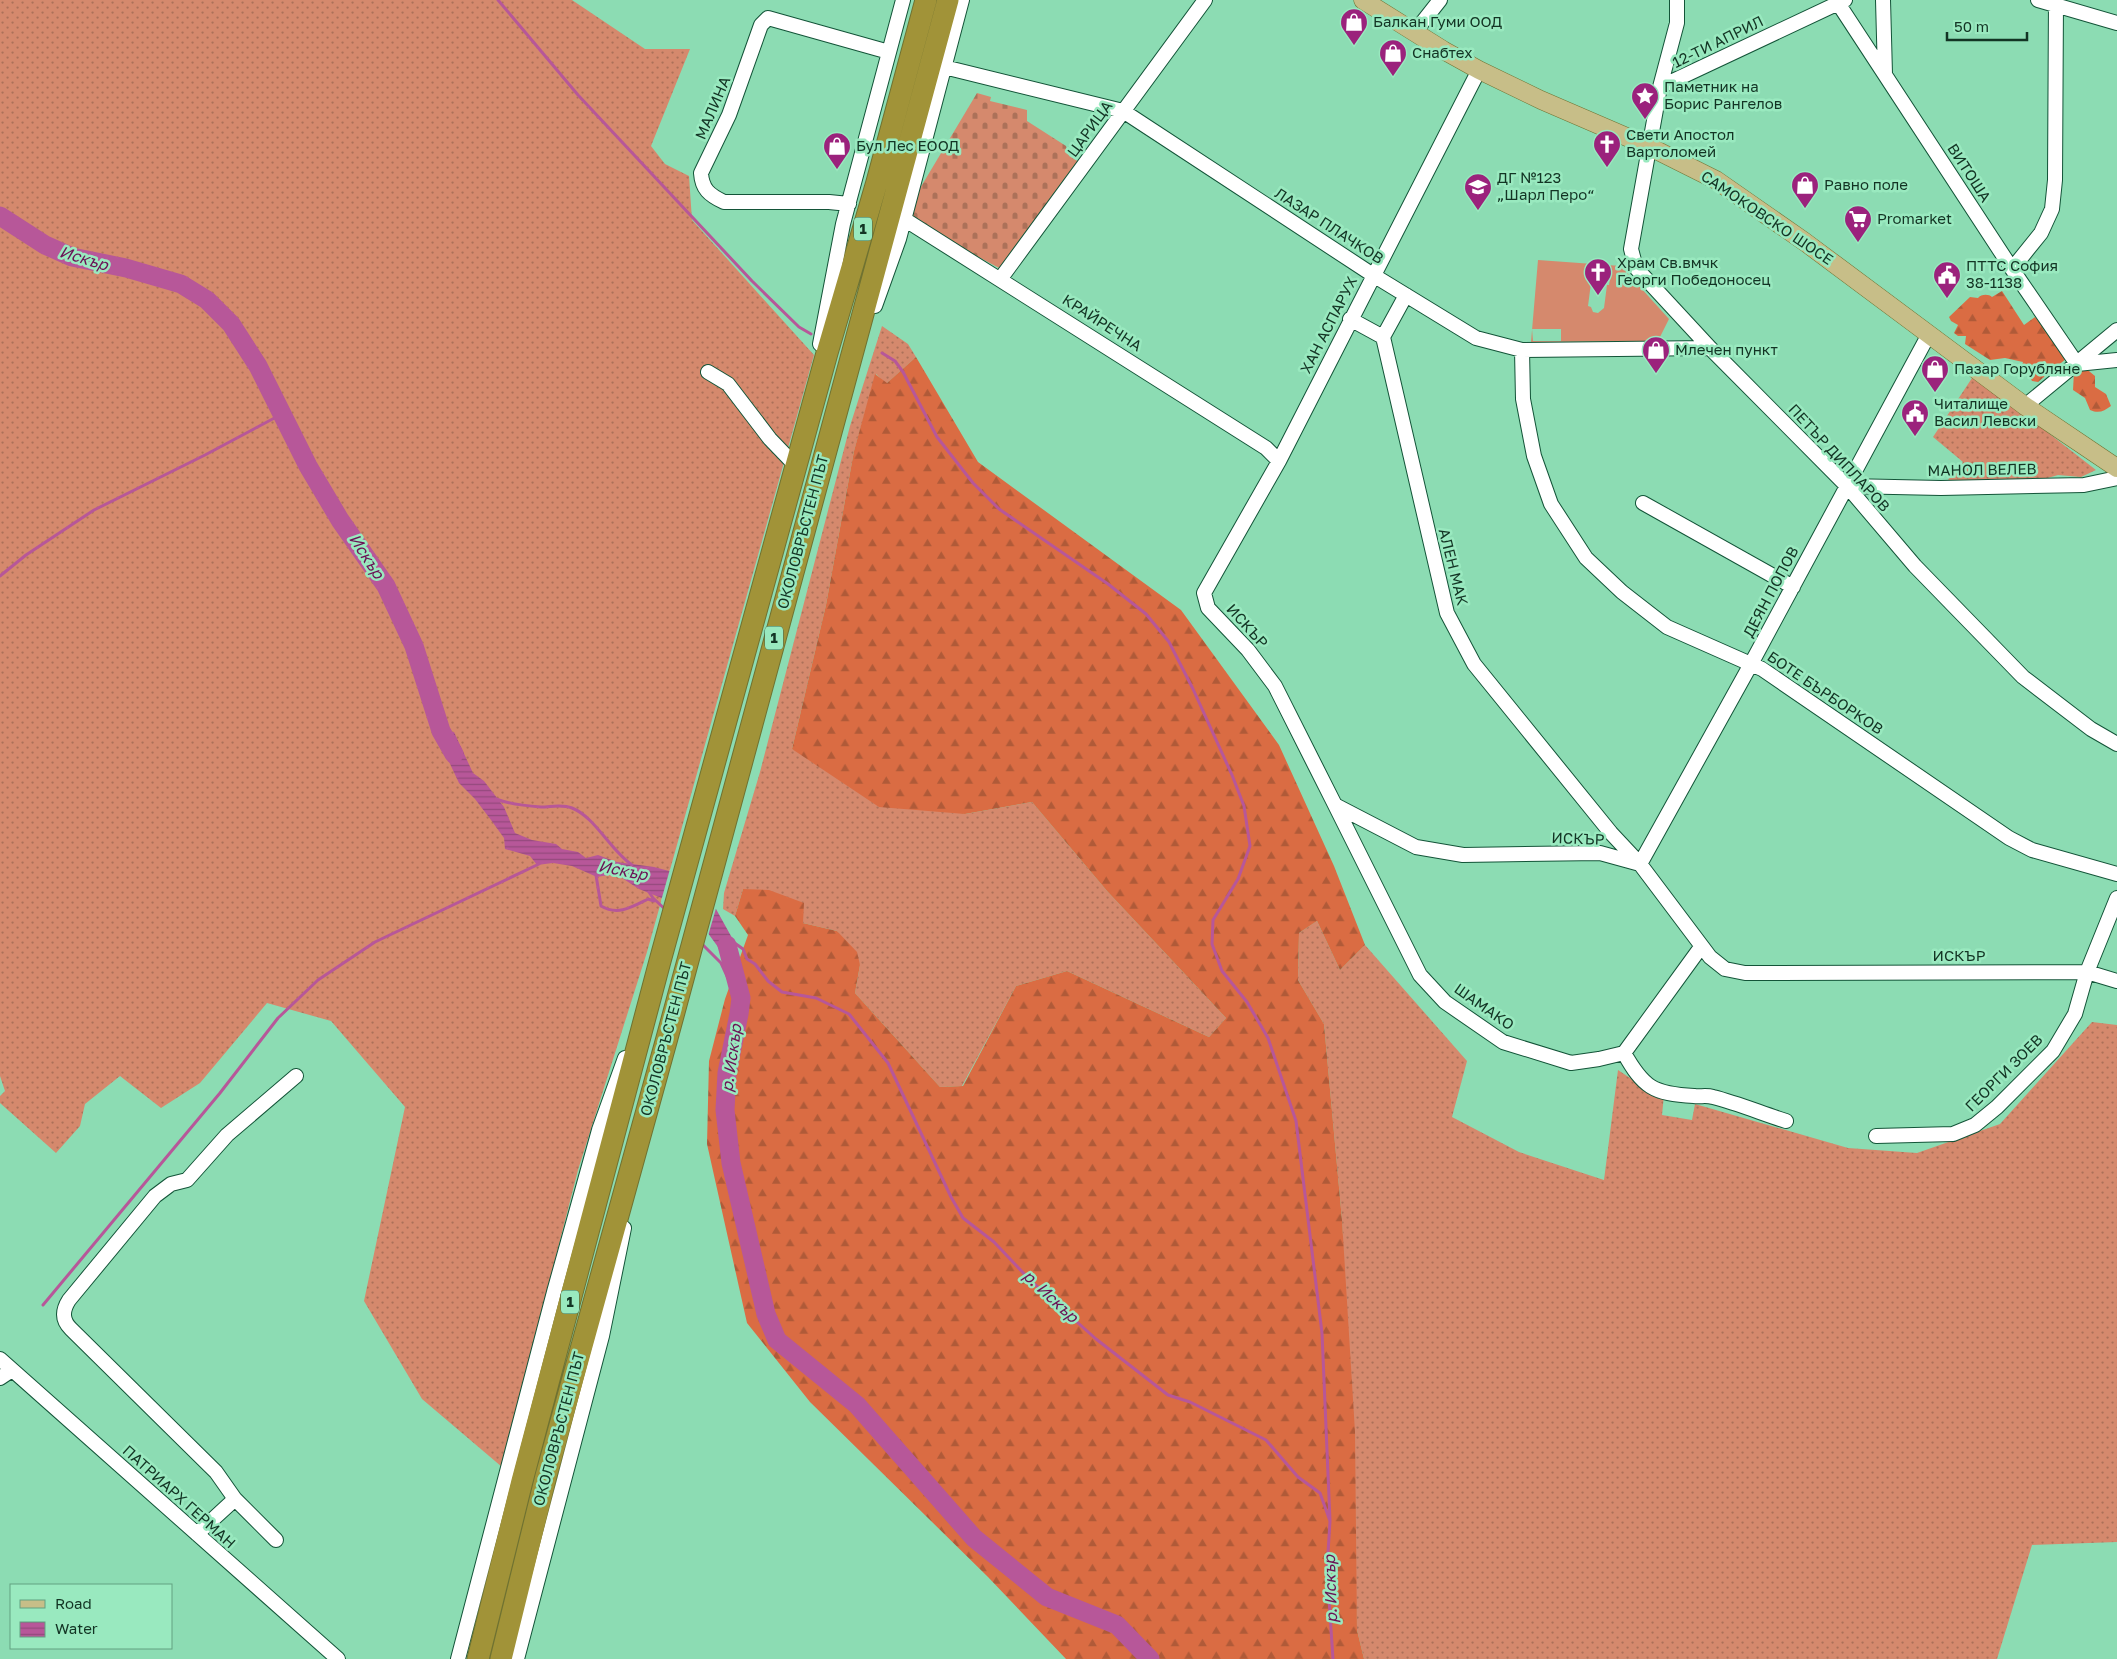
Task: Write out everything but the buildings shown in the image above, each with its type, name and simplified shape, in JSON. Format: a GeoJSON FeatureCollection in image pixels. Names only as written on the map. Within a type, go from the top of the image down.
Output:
{"type":"FeatureCollection","features":[{"type":"Feature","properties":{"kind":"highway","name":"ОКОЛОВРЪСТЕН ПЪТ"},"geometry":{"type":"LineString","coordinates":[[480,1651],[522,1481],[660,961],[926,0]]}},
{"type":"Feature","properties":{"kind":"highway","name":"ОКОЛОВРЪСТЕН ПЪТ"},"geometry":{"type":"LineString","coordinates":[[507,1656],[546,1476],[667,1038],[833,419],[948,0]]}},
{"type":"Feature","properties":{"kind":"main road","name":"САМОКОВСКО ШОСЕ"},"geometry":{"type":"LineString","coordinates":[[1363,0],[1414,33],[1479,70],[1650,147],[1716,180],[1805,242],[2026,406],[2117,468]]}},
{"type":"Feature","properties":{"kind":"street","name":"ОКОЛОВРЪСТЕН ПЪТ"},"geometry":{"type":"LineString","coordinates":[[797,462],[843,224],[903,0]]}},
{"type":"Feature","properties":{"kind":"street","name":"ОКОЛОВРЪСТЕН ПЪТ"},"geometry":{"type":"LineString","coordinates":[[833,419],[899,239],[962,0]]}},
{"type":"Feature","properties":{"kind":"street","name":"ЦАРИЦА"},"geometry":{"type":"LineString","coordinates":[[1000,278],[1205,0]]}},
{"type":"Feature","properties":{"kind":"street"},"geometry":{"type":"LineString","coordinates":[[1414,33],[1440,0]]}},
{"type":"Feature","properties":{"kind":"street","name":"ПЕТЪР ДИПЛАРОВ"},"geometry":{"type":"LineString","coordinates":[[1677,0],[1677,23],[1660,88],[1631,249],[1636,268],[1710,348],[1847,486],[1915,566],[2023,677],[2091,729],[2117,744]]}},
{"type":"Feature","properties":{"kind":"street"},"geometry":{"type":"LineString","coordinates":[[1883,0],[1885,74]]}},
{"type":"Feature","properties":{"kind":"street"},"geometry":{"type":"LineString","coordinates":[[2038,0],[2056,3],[2117,23]]}},
{"type":"Feature","properties":{"kind":"street","name":"12-ТИ АПРИЛ"},"geometry":{"type":"LineString","coordinates":[[1660,88],[1839,1]]}},
{"type":"Feature","properties":{"kind":"street","name":"ВИТОША"},"geometry":{"type":"LineString","coordinates":[[1839,1],[2012,269],[2077,364]]}},
{"type":"Feature","properties":{"kind":"street"},"geometry":{"type":"LineString","coordinates":[[2012,269],[2041,233],[2052,209],[2055,180],[2056,3]]}},
{"type":"Feature","properties":{"kind":"street","name":"МАЛИНА"},"geometry":{"type":"LineString","coordinates":[[849,204],[829,202],[724,202],[705,190],[701,182],[701,173],[729,115],[762,25],[768,18],[889,52]]}},
{"type":"Feature","properties":{"kind":"street","name":"ЛАЗАР ПЛАЧКОВ"},"geometry":{"type":"LineString","coordinates":[[944,67],[1123,111],[1373,274],[1476,338],[1522,350],[1710,348]]}},
{"type":"Feature","properties":{"kind":"street","name":"ХАН АСПАРУХ"},"geometry":{"type":"LineString","coordinates":[[1204,594],[1279,461],[1479,70]]}},
{"type":"Feature","properties":{"kind":"street","name":"КРАЙРЕЧНА"},"geometry":{"type":"LineString","coordinates":[[904,219],[1266,448],[1279,461]]}},
{"type":"Feature","properties":{"kind":"street"},"geometry":{"type":"LineString","coordinates":[[1350,320],[1383,337],[1406,295]]}},
{"type":"Feature","properties":{"kind":"street"},"geometry":{"type":"LineString","coordinates":[[2026,406],[2117,330]]}},
{"type":"Feature","properties":{"kind":"street","name":"ДЕЯН ПОПОВ"},"geometry":{"type":"LineString","coordinates":[[1640,864],[1751,664],[1929,334]]}},
{"type":"Feature","properties":{"kind":"street","name":"АЛЕН МАК"},"geometry":{"type":"LineString","coordinates":[[1383,337],[1447,613],[1474,664],[1611,833],[1640,864]]}},
{"type":"Feature","properties":{"kind":"street","name":"БОТЕ БЪРБОРКОВ"},"geometry":{"type":"LineString","coordinates":[[1522,350],[1523,399],[1534,456],[1551,504],[1586,558],[1622,592],[1666,627],[1762,669],[2009,838],[2032,850],[2117,874]]}},
{"type":"Feature","properties":{"kind":"street"},"geometry":{"type":"LineString","coordinates":[[2077,364],[2117,360]]}},
{"type":"Feature","properties":{"kind":"street"},"geometry":{"type":"LineString","coordinates":[[708,372],[728,384],[770,438],[797,462]]}},
{"type":"Feature","properties":{"kind":"street","name":"МАНОЛ ВЕЛЕВ"},"geometry":{"type":"LineString","coordinates":[[1847,486],[1941,488],[2084,485],[2117,478]]}},
{"type":"Feature","properties":{"kind":"street"},"geometry":{"type":"LineString","coordinates":[[1643,503],[1792,587]]}},
{"type":"Feature","properties":{"kind":"street","name":"ИСКЪР"},"geometry":{"type":"LineString","coordinates":[[1204,594],[1208,608],[1248,650],[1275,686],[1336,805],[1416,847],[1463,855],[1600,853],[1640,864],[1701,947],[1725,969],[1744,973],[2087,972],[2117,981]]}},
{"type":"Feature","properties":{"kind":"street","name":"ШАМАКО"},"geometry":{"type":"LineString","coordinates":[[1336,805],[1420,975],[1445,1002],[1503,1042],[1542,1056],[1571,1063],[1599,1059],[1624,1052]]}},
{"type":"Feature","properties":{"kind":"street","name":"ГЕОРГИ ЗОЕВ"},"geometry":{"type":"LineString","coordinates":[[1876,1136],[1953,1134],[1975,1125],[1986,1117],[2053,1051],[2075,1014],[2087,972],[2117,898]]}},
{"type":"Feature","properties":{"kind":"street"},"geometry":{"type":"LineString","coordinates":[[1701,947],[1624,1052],[1636,1075],[1653,1088],[1663,1092],[1710,1096],[1786,1121]]}},
{"type":"Feature","properties":{"kind":"street"},"geometry":{"type":"LineString","coordinates":[[458,1659],[554,1292],[597,1138],[660,961]]}},
{"type":"Feature","properties":{"kind":"street"},"geometry":{"type":"LineString","coordinates":[[276,1540],[235,1499],[216,1472],[66,1324],[63,1312],[69,1300],[155,1196],[171,1184],[187,1180],[227,1135],[296,1076]]}},
{"type":"Feature","properties":{"kind":"street","name":"ПАТРИАРХ ГЕРМАН"},"geometry":{"type":"LineString","coordinates":[[0,1359],[6,1374],[197,1534],[338,1659]]}},
{"type":"Feature","properties":{"kind":"street"},"geometry":{"type":"LineString","coordinates":[[197,1534],[235,1499]]}},
{"type":"Feature","properties":{"kind":"green space"},"geometry":{"type":"Polygon","coordinates":[[[0,0],[572,0],[645,49],[690,49],[651,146],[665,164],[689,176],[692,220],[814,355],[647,952],[578,1170],[502,1467],[422,1399],[364,1301],[405,1107],[331,1021],[267,1003],[200,1083],[161,1108],[120,1076],[85,1104],[80,1126],[56,1153],[0,1103],[0,1096],[5,1091],[0,1076],[0,0]]]}},
{"type":"Feature","properties":{"kind":"green space"},"geometry":{"type":"Polygon","coordinates":[[[977,93],[991,97],[990,101],[1027,110],[1027,121],[1066,146],[1069,156],[1079,162],[1001,269],[911,221],[916,195],[977,93]]]}},
{"type":"Feature","properties":{"kind":"green space"},"geometry":{"type":"Polygon","coordinates":[[[1538,260],[1621,266],[1669,319],[1658,341],[1531,342],[1532,330],[1533,341],[1561,341],[1561,329],[1532,329],[1538,260]],[[1590,276],[1588,306],[1591,307],[1593,312],[1598,313],[1604,308],[1607,285],[1609,285],[1610,279],[1590,276]]]}},
{"type":"Feature","properties":{"kind":"green space"},"geometry":{"type":"Polygon","coordinates":[[[2002,291],[2024,325],[2035,317],[2067,358],[2038,382],[2032,381],[2029,376],[2020,372],[2023,362],[2005,358],[1990,360],[1965,344],[1966,336],[1958,336],[1954,333],[1958,325],[1951,321],[1949,317],[1970,297],[1978,298],[1989,295],[1992,297],[2002,291]]]}},
{"type":"Feature","properties":{"kind":"green space"},"geometry":{"type":"Polygon","coordinates":[[[882,326],[908,344],[916,357],[886,384],[876,374],[854,451],[826,605],[792,749],[965,814],[1032,802],[1107,891],[1226,1018],[1209,1037],[1067,971],[1016,986],[962,1086],[940,1087],[855,993],[860,965],[837,931],[803,923],[743,889],[735,916],[723,909],[724,893],[760,772],[850,426],[882,326]]]}},
{"type":"Feature","properties":{"kind":"green space"},"geometry":{"type":"Polygon","coordinates":[[[916,357],[978,462],[1181,610],[1279,745],[1334,866],[1365,945],[1340,970],[1317,921],[1299,933],[1298,980],[1324,1024],[1342,1220],[1355,1432],[1357,1630],[1364,1659],[1066,1659],[988,1577],[810,1402],[747,1323],[707,1144],[709,1061],[725,999],[748,935],[735,916],[743,889],[769,890],[804,903],[803,923],[837,931],[857,952],[860,965],[855,993],[940,1087],[963,1086],[1016,986],[1067,971],[1209,1037],[1226,1018],[1107,891],[1032,802],[965,814],[879,807],[792,749],[826,605],[854,451],[875,374],[887,383],[916,357]]]}},
{"type":"Feature","properties":{"kind":"green space"},"geometry":{"type":"Polygon","coordinates":[[[2084,367],[2095,376],[2095,387],[2106,394],[2111,406],[2104,411],[2096,412],[2090,410],[2085,398],[2073,390],[2074,372],[2084,367]]]}},
{"type":"Feature","properties":{"kind":"green space"},"geometry":{"type":"Polygon","coordinates":[[[1974,375],[2096,470],[2081,477],[2058,475],[2041,480],[1947,481],[1963,462],[1933,437],[1974,375]]]}},
{"type":"Feature","properties":{"kind":"green space"},"geometry":{"type":"Polygon","coordinates":[[[1317,921],[1340,970],[1365,945],[1467,1061],[1452,1117],[1519,1152],[1604,1180],[1618,1070],[1639,1084],[1664,1095],[1662,1115],[1692,1120],[1695,1104],[1848,1148],[1917,1153],[2000,1124],[2092,1022],[2117,1025],[2117,1542],[2032,1545],[1997,1659],[1364,1659],[1357,1630],[1342,1220],[1324,1024],[1298,980],[1299,933],[1317,921]]]}},
{"type":"Feature","properties":{"kind":"water"},"geometry":{"type":"Polygon","coordinates":[[[435,732],[454,732],[473,773],[484,781],[504,807],[515,833],[532,840],[556,844],[562,849],[578,852],[586,858],[598,855],[617,862],[654,867],[673,872],[711,900],[731,936],[734,969],[694,914],[679,905],[639,889],[622,878],[608,875],[597,877],[572,866],[553,863],[537,865],[530,856],[505,849],[504,838],[475,799],[459,783],[435,732]]]}},
{"type":"Feature","properties":{"kind":"pier"},"geometry":{"type":"Polygon","coordinates":[[[670,869],[694,880],[717,905],[708,936],[692,916],[678,907],[661,901],[670,869]]]}},
{"type":"Feature","properties":{"kind":"waterway"},"geometry":{"type":"LineString","coordinates":[[498,0],[578,95],[752,281],[799,327],[811,334]]}},
{"type":"Feature","properties":{"kind":"waterway","name":"Искър"},"geometry":{"type":"LineString","coordinates":[[0,216],[45,245],[72,257],[126,268],[181,284],[207,300],[231,324],[258,366],[308,466],[340,520],[386,586],[414,646],[441,731],[454,754]]}},
{"type":"Feature","properties":{"kind":"waterway"},"geometry":{"type":"LineString","coordinates":[[882,353],[895,361],[903,372],[937,437],[973,483],[999,509],[1108,584],[1146,614],[1169,642],[1193,689],[1244,806],[1250,846],[1238,879],[1213,920],[1212,944],[1222,971],[1247,1002],[1268,1038],[1296,1121],[1322,1333],[1330,1521]]}},
{"type":"Feature","properties":{"kind":"waterway"},"geometry":{"type":"LineString","coordinates":[[0,576],[26,555],[94,510],[282,414]]}},
{"type":"Feature","properties":{"kind":"waterway"},"geometry":{"type":"LineString","coordinates":[[496,799],[524,805],[572,808],[588,819],[624,859],[632,865]]}},
{"type":"Feature","properties":{"kind":"waterway"},"geometry":{"type":"LineString","coordinates":[[43,1305],[220,1093],[278,1018],[318,980],[375,942],[539,864]]}},
{"type":"Feature","properties":{"kind":"waterway"},"geometry":{"type":"LineString","coordinates":[[596,875],[601,906],[607,909],[625,909],[648,899],[654,901]]}},
{"type":"Feature","properties":{"kind":"waterway"},"geometry":{"type":"LineString","coordinates":[[649,892],[667,911]]}},
{"type":"Feature","properties":{"kind":"waterway","name":"р. Искър"},"geometry":{"type":"LineString","coordinates":[[729,939],[743,949],[747,959],[755,964],[768,981],[782,992],[816,998],[849,1014],[888,1063],[951,1197],[963,1218],[994,1242],[1029,1279],[1096,1339],[1168,1395],[1190,1402],[1266,1440],[1298,1477],[1320,1493],[1330,1521],[1327,1569],[1333,1659]]}},
{"type":"Feature","properties":{"kind":"waterway"},"geometry":{"type":"LineString","coordinates":[[702,944],[721,963],[733,989],[741,998]]}},
{"type":"Feature","properties":{"kind":"waterway","name":"р. Искър"},"geometry":{"type":"LineString","coordinates":[[727,945],[741,998],[727,1073],[725,1110],[731,1163],[766,1314],[777,1340],[857,1405],[974,1538],[1047,1597],[1117,1625],[1150,1659]]}},
{"type":"Feature","properties":{"kind":"place","name":"Балкан Гуми ООД"},"geometry":{"type":"Point","coordinates":[1354,46]}},
{"type":"Feature","properties":{"kind":"place","name":"Снабтех"},"geometry":{"type":"Point","coordinates":[1393,77]}},
{"type":"Feature","properties":{"kind":"place","name":"Паметник на Борис Рангелов"},"geometry":{"type":"Point","coordinates":[1645,120]}},
{"type":"Feature","properties":{"kind":"place","name":"Свети Апостол Вартоломей"},"geometry":{"type":"Point","coordinates":[1607,168]}},
{"type":"Feature","properties":{"kind":"place","name":"Бул Лес ЕООД"},"geometry":{"type":"Point","coordinates":[837,170]}},
{"type":"Feature","properties":{"kind":"place","name":"Равно поле"},"geometry":{"type":"Point","coordinates":[1805,209]}},
{"type":"Feature","properties":{"kind":"place","name":"ДГ №123 „Шарл Перо“"},"geometry":{"type":"Point","coordinates":[1478,211]}},
{"type":"Feature","properties":{"kind":"place","name":"Promarket"},"geometry":{"type":"Point","coordinates":[1858,243]}},
{"type":"Feature","properties":{"kind":"place","name":"Храм Св.вмчк Георги Победоносец"},"geometry":{"type":"Point","coordinates":[1598,296]}},
{"type":"Feature","properties":{"kind":"place","name":"ПТТС София 38-1138"},"geometry":{"type":"Point","coordinates":[1947,299]}},
{"type":"Feature","properties":{"kind":"place","name":"Млечен пункт"},"geometry":{"type":"Point","coordinates":[1656,374]}},
{"type":"Feature","properties":{"kind":"place","name":"Пазар Горубляне"},"geometry":{"type":"Point","coordinates":[1935,393]}},
{"type":"Feature","properties":{"kind":"place","name":"Читалище Васил Левски"},"geometry":{"type":"Point","coordinates":[1915,437]}}]}
